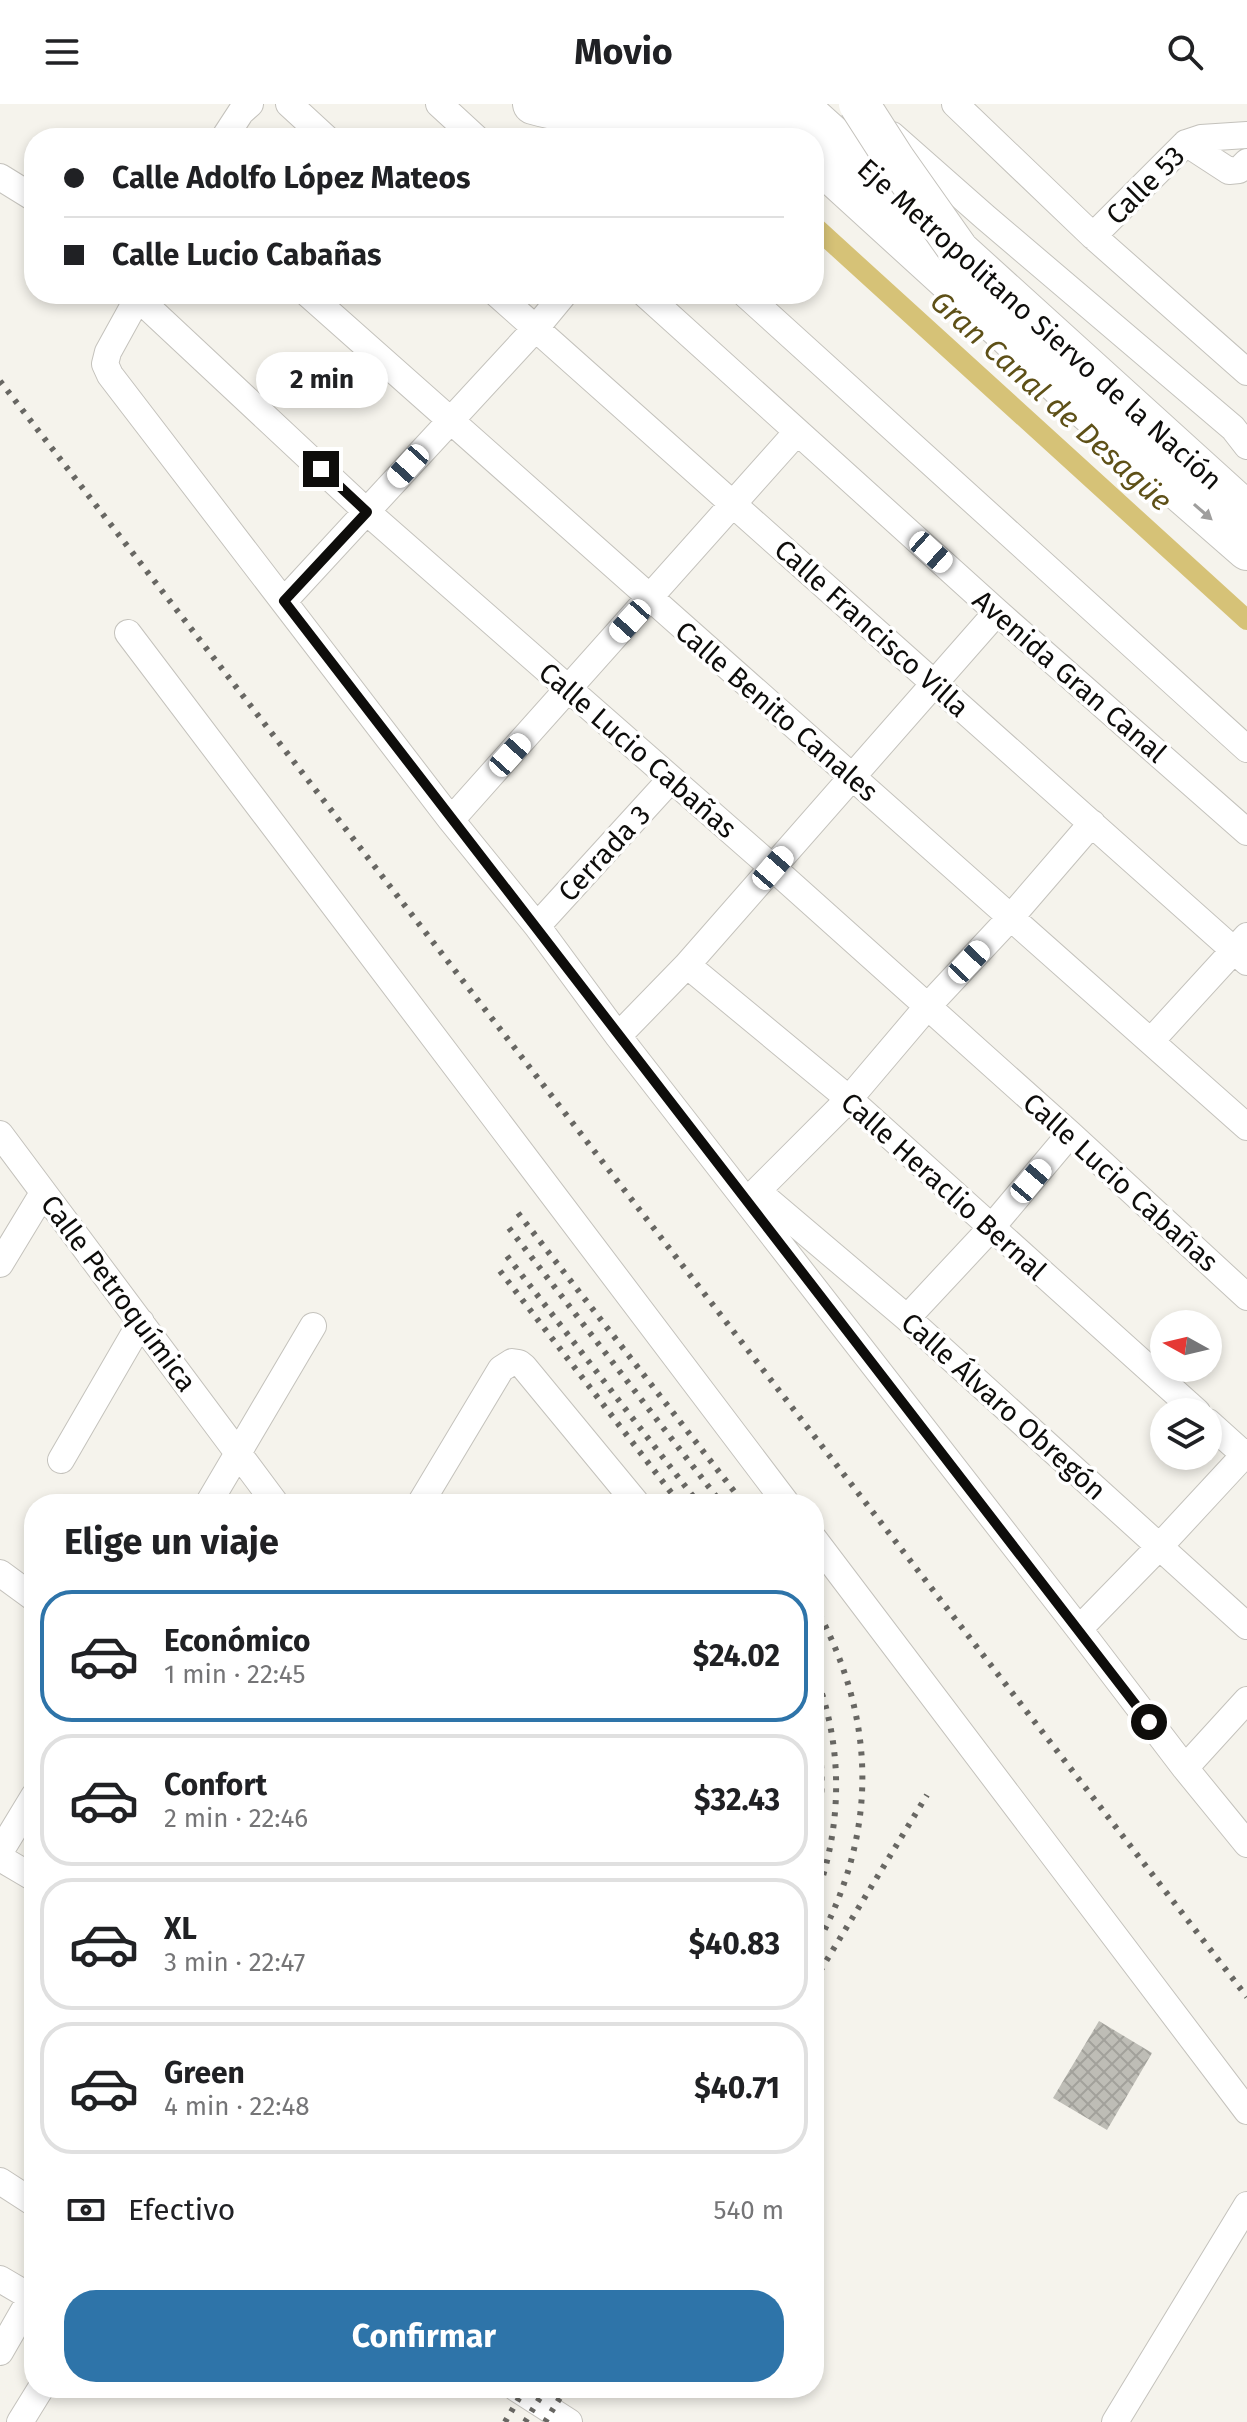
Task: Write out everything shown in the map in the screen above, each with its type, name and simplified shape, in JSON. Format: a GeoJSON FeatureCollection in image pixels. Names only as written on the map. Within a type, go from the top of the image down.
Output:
{"type":"FeatureCollection","features":[{"type":"Feature","properties":{"kind":"highway"},"geometry":{"type":"LineString","coordinates":[[533,104],[564,111],[723,118],[747,128]]}},
{"type":"Feature","properties":{"kind":"highway"},"geometry":{"type":"LineString","coordinates":[[755,104],[781,128]]}},
{"type":"Feature","properties":{"kind":"highway","name":"Eje Metropolitano Siervo de la Nación"},"geometry":{"type":"LineString","coordinates":[[797,104],[824,128]]}},
{"type":"Feature","properties":{"kind":"highway"},"geometry":{"type":"LineString","coordinates":[[859,104],[957,248]]}},
{"type":"Feature","properties":{"kind":"highway","name":"Eje Metropolitano Siervo de la Nación"},"geometry":{"type":"LineString","coordinates":[[824,128],[1247,512]]}},
{"type":"Feature","properties":{"kind":"highway","name":"Eje Metropolitano Siervo de la Nación"},"geometry":{"type":"LineString","coordinates":[[824,167],[1073,398],[1247,550]]}},
{"type":"Feature","properties":{"kind":"highway"},"geometry":{"type":"LineString","coordinates":[[824,196],[893,258],[1007,334]]}},
{"type":"Feature","properties":{"kind":"street"},"geometry":{"type":"LineString","coordinates":[[231,128],[250,104]]}},
{"type":"Feature","properties":{"kind":"street"},"geometry":{"type":"LineString","coordinates":[[289,104],[315,128]]}},
{"type":"Feature","properties":{"kind":"street"},"geometry":{"type":"LineString","coordinates":[[439,104],[465,128]]}},
{"type":"Feature","properties":{"kind":"street"},"geometry":{"type":"LineString","coordinates":[[859,104],[985,217],[1233,428],[1247,446]]}},
{"type":"Feature","properties":{"kind":"street"},"geometry":{"type":"LineString","coordinates":[[955,104],[1093,236],[1244,364]]}},
{"type":"Feature","properties":{"kind":"street","name":"Calle 53"},"geometry":{"type":"LineString","coordinates":[[1093,236],[1186,143],[1201,138],[1247,135]]}},
{"type":"Feature","properties":{"kind":"street"},"geometry":{"type":"LineString","coordinates":[[1186,143],[1229,171],[1239,170],[1247,162]]}},
{"type":"Feature","properties":{"kind":"street"},"geometry":{"type":"LineString","coordinates":[[0,177],[24,192]]}},
{"type":"Feature","properties":{"kind":"street"},"geometry":{"type":"LineString","coordinates":[[135,304],[108,352],[105,364],[110,375],[451,820],[537,926],[618,1036],[752,1196],[1185,1768],[1247,1844]]}},
{"type":"Feature","properties":{"kind":"street","name":"Calle Lucio Cabañas"},"geometry":{"type":"LineString","coordinates":[[147,304],[367,512],[773,868],[1247,1297]]}},
{"type":"Feature","properties":{"kind":"street","name":"Calle Benito Canales"},"geometry":{"type":"LineString","coordinates":[[319,304],[1247,1127]]}},
{"type":"Feature","properties":{"kind":"street","name":"Calle Francisco Villa"},"geometry":{"type":"LineString","coordinates":[[508,304],[1092,823],[1243,950]]}},
{"type":"Feature","properties":{"kind":"street"},"geometry":{"type":"LineString","coordinates":[[284,601],[556,304]]}},
{"type":"Feature","properties":{"kind":"street","name":"Avenida Gran Canal"},"geometry":{"type":"LineString","coordinates":[[656,304],[997,612],[1247,832]]}},
{"type":"Feature","properties":{"kind":"street"},"geometry":{"type":"LineString","coordinates":[[756,304],[1247,749]]}},
{"type":"Feature","properties":{"kind":"street"},"geometry":{"type":"LineString","coordinates":[[451,820],[797,432]]}},
{"type":"Feature","properties":{"kind":"street"},"geometry":{"type":"LineString","coordinates":[[618,1036],[687,965],[997,612]]}},
{"type":"Feature","properties":{"kind":"street"},"geometry":{"type":"LineString","coordinates":[[128,633],[779,1494]]}},
{"type":"Feature","properties":{"kind":"street","name":"Cerrada 3"},"geometry":{"type":"LineString","coordinates":[[537,926],[671,779]]}},
{"type":"Feature","properties":{"kind":"street"},"geometry":{"type":"LineString","coordinates":[[752,1196],[849,1099],[1092,823]]}},
{"type":"Feature","properties":{"kind":"street"},"geometry":{"type":"LineString","coordinates":[[1151,1041],[1243,950]]}},
{"type":"Feature","properties":{"kind":"street","name":"Calle Heraclio Bernal"},"geometry":{"type":"LineString","coordinates":[[687,965],[849,1099],[1181,1398]]}},
{"type":"Feature","properties":{"kind":"street","name":"Calle Petroquímica"},"geometry":{"type":"LineString","coordinates":[[0,1134],[269,1494]]}},
{"type":"Feature","properties":{"kind":"street"},"geometry":{"type":"LineString","coordinates":[[907,1318],[991,1228],[1070,1134]]}},
{"type":"Feature","properties":{"kind":"street"},"geometry":{"type":"LineString","coordinates":[[0,1264],[43,1193]]}},
{"type":"Feature","properties":{"kind":"street","name":"Calle Álvaro Obregón"},"geometry":{"type":"LineString","coordinates":[[752,1196],[907,1318],[1247,1626]]}},
{"type":"Feature","properties":{"kind":"street"},"geometry":{"type":"LineString","coordinates":[[61,1460],[141,1322]]}},
{"type":"Feature","properties":{"kind":"street"},"geometry":{"type":"LineString","coordinates":[[214,1494],[313,1326]]}},
{"type":"Feature","properties":{"kind":"street"},"geometry":{"type":"LineString","coordinates":[[426,1494],[501,1369],[512,1362],[524,1367],[629,1494]]}},
{"type":"Feature","properties":{"kind":"street"},"geometry":{"type":"LineString","coordinates":[[1079,1629],[1246,1455],[1222,1434]]}},
{"type":"Feature","properties":{"kind":"street"},"geometry":{"type":"LineString","coordinates":[[824,1552],[1247,2111]]}},
{"type":"Feature","properties":{"kind":"street"},"geometry":{"type":"LineString","coordinates":[[0,1573],[24,1591]]}},
{"type":"Feature","properties":{"kind":"street"},"geometry":{"type":"LineString","coordinates":[[1185,1768],[1247,1700]]}},
{"type":"Feature","properties":{"kind":"street"},"geometry":{"type":"LineString","coordinates":[[24,1813],[0,1855],[24,1871]]}},
{"type":"Feature","properties":{"kind":"street"},"geometry":{"type":"LineString","coordinates":[[0,2181],[24,2197]]}},
{"type":"Feature","properties":{"kind":"street"},"geometry":{"type":"LineString","coordinates":[[1115,2422],[1247,2205]]}},
{"type":"Feature","properties":{"kind":"street"},"geometry":{"type":"LineString","coordinates":[[0,2279],[24,2294]]}},
{"type":"Feature","properties":{"kind":"street"},"geometry":{"type":"LineString","coordinates":[[4,2337],[24,2311]]}},
{"type":"Feature","properties":{"kind":"street"},"geometry":{"type":"LineString","coordinates":[[20,2422],[35,2398]]}},
{"type":"Feature","properties":{"kind":"street"},"geometry":{"type":"LineString","coordinates":[[532,2398],[569,2422]]}},
{"type":"Feature","properties":{"kind":"building"},"geometry":{"type":"Polygon","coordinates":[[[1099,2021],[1152,2053],[1107,2130],[1053,2098],[1099,2021]]]}},
{"type":"Feature","properties":{"kind":"waterway","name":"Gran Canal de Desagüe"},"geometry":{"type":"LineString","coordinates":[[824,235],[1247,620]]}},
{"type":"Feature","properties":{"kind":"railway"},"geometry":{"type":"LineString","coordinates":[[0,381],[1247,1997]]}},
{"type":"Feature","properties":{"kind":"railway"},"geometry":{"type":"LineString","coordinates":[[518,1213],[736,1494]]}},
{"type":"Feature","properties":{"kind":"railway"},"geometry":{"type":"LineString","coordinates":[[509,1228],[714,1494]]}},
{"type":"Feature","properties":{"kind":"railway"},"geometry":{"type":"LineString","coordinates":[[507,1256],[691,1494]]}},
{"type":"Feature","properties":{"kind":"railway"},"geometry":{"type":"LineString","coordinates":[[500,1271],[672,1494]]}},
{"type":"Feature","properties":{"kind":"railway"},"geometry":{"type":"LineString","coordinates":[[824,1625],[850,1691],[859,1734],[862,1777],[859,1820],[850,1863],[824,1929]]}},
{"type":"Feature","properties":{"kind":"railway"},"geometry":{"type":"LineString","coordinates":[[824,1700],[831,1728],[836,1787],[835,1816],[824,1874]]}},
{"type":"Feature","properties":{"kind":"railway"},"geometry":{"type":"LineString","coordinates":[[824,1965],[927,1795]]}},
{"type":"Feature","properties":{"kind":"railway"},"geometry":{"type":"LineString","coordinates":[[505,2422],[519,2398]]}},
{"type":"Feature","properties":{"kind":"railway"},"geometry":{"type":"LineString","coordinates":[[525,2422],[540,2398]]}},
{"type":"Feature","properties":{"kind":"railway"},"geometry":{"type":"LineString","coordinates":[[545,2422],[560,2398]]}},
{"type":"Feature","properties":{"kind":"route"},"geometry":{"type":"LineString","coordinates":[[321,469],[367,512],[284,601],[1149,1722]]}}]}
